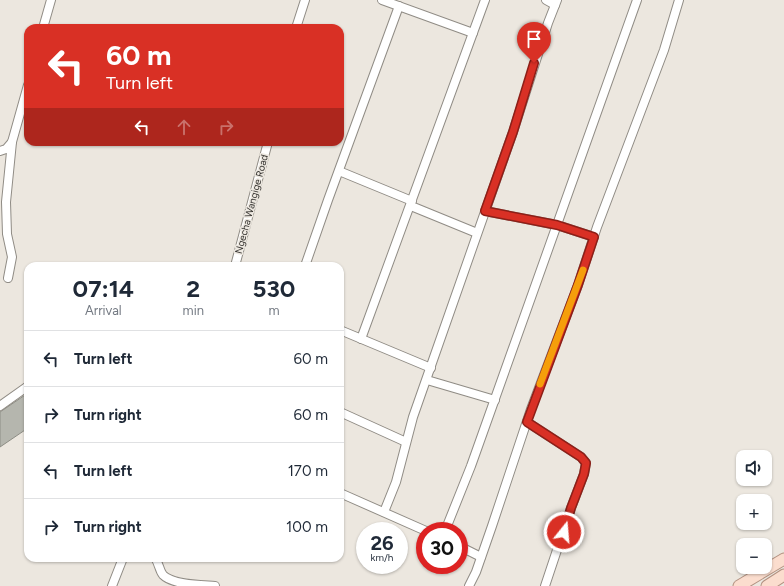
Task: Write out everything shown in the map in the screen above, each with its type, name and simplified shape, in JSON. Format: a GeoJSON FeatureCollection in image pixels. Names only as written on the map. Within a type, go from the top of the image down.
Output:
{"type":"FeatureCollection","features":[{"type":"Feature","properties":{"kind":"main road"},"geometry":{"type":"LineString","coordinates":[[739,586],[784,558]]}},
{"type":"Feature","properties":{"kind":"main road"},"geometry":{"type":"LineString","coordinates":[[767,586],[784,575]]}},
{"type":"Feature","properties":{"kind":"street"},"geometry":{"type":"LineString","coordinates":[[44,24],[51,0]]}},
{"type":"Feature","properties":{"kind":"street"},"geometry":{"type":"LineString","coordinates":[[297,24],[305,0]]}},
{"type":"Feature","properties":{"kind":"street"},"geometry":{"type":"LineString","coordinates":[[382,0],[473,33]]}},
{"type":"Feature","properties":{"kind":"street"},"geometry":{"type":"LineString","coordinates":[[361,339],[412,204],[484,0]]}},
{"type":"Feature","properties":{"kind":"street"},"geometry":{"type":"LineString","coordinates":[[384,512],[396,482],[406,442],[426,380],[556,2],[546,0]]}},
{"type":"Feature","properties":{"kind":"street"},"geometry":{"type":"LineString","coordinates":[[449,522],[471,466],[637,0]]}},
{"type":"Feature","properties":{"kind":"street"},"geometry":{"type":"LineString","coordinates":[[469,586],[481,557],[527,422],[578,285],[626,147],[664,50],[679,0]]}},
{"type":"Feature","properties":{"kind":"street"},"geometry":{"type":"LineString","coordinates":[[306,262],[399,6]]}},
{"type":"Feature","properties":{"kind":"street"},"geometry":{"type":"LineString","coordinates":[[8,278],[12,257],[7,234],[6,202],[12,142],[24,99]]}},
{"type":"Feature","properties":{"kind":"street"},"geometry":{"type":"LineString","coordinates":[[0,151],[6,149],[12,142]]}},
{"type":"Feature","properties":{"kind":"street","name":"Ngecha Wangige Road"},"geometry":{"type":"LineString","coordinates":[[236,262],[267,146]]}},
{"type":"Feature","properties":{"kind":"street"},"geometry":{"type":"LineString","coordinates":[[339,170],[477,233]]}},
{"type":"Feature","properties":{"kind":"street"},"geometry":{"type":"LineString","coordinates":[[485,211],[557,225],[594,237]]}},
{"type":"Feature","properties":{"kind":"street"},"geometry":{"type":"LineString","coordinates":[[344,332],[431,368]]}},
{"type":"Feature","properties":{"kind":"street"},"geometry":{"type":"LineString","coordinates":[[426,380],[494,400]]}},
{"type":"Feature","properties":{"kind":"street"},"geometry":{"type":"LineString","coordinates":[[0,406],[24,389]]}},
{"type":"Feature","properties":{"kind":"street"},"geometry":{"type":"LineString","coordinates":[[344,414],[406,442]]}},
{"type":"Feature","properties":{"kind":"street"},"geometry":{"type":"LineString","coordinates":[[527,422],[581,457],[586,463],[584,474],[545,586]]}},
{"type":"Feature","properties":{"kind":"street"},"geometry":{"type":"LineString","coordinates":[[344,495],[416,526]]}},
{"type":"Feature","properties":{"kind":"street"},"geometry":{"type":"LineString","coordinates":[[468,550],[481,557]]}},
{"type":"Feature","properties":{"kind":"street"},"geometry":{"type":"LineString","coordinates":[[112,586],[121,562]]}},
{"type":"Feature","properties":{"kind":"street"},"geometry":{"type":"LineString","coordinates":[[157,562],[162,574],[167,578],[179,582],[215,586]]}},
{"type":"Feature","properties":{"kind":"building"},"geometry":{"type":"Polygon","coordinates":[[[24,396],[24,431],[0,447],[0,412],[24,396]]]}},
{"type":"Feature","properties":{"kind":"slow traffic"},"geometry":{"type":"LineString","coordinates":[[540,384],[583,270]]}},
{"type":"Feature","properties":{"kind":"route"},"geometry":{"type":"LineString","coordinates":[[534,63],[513,132],[485,211],[557,225],[594,237],[578,285],[527,422],[581,457],[586,463],[587,466],[571,508],[564,532]]}}]}
